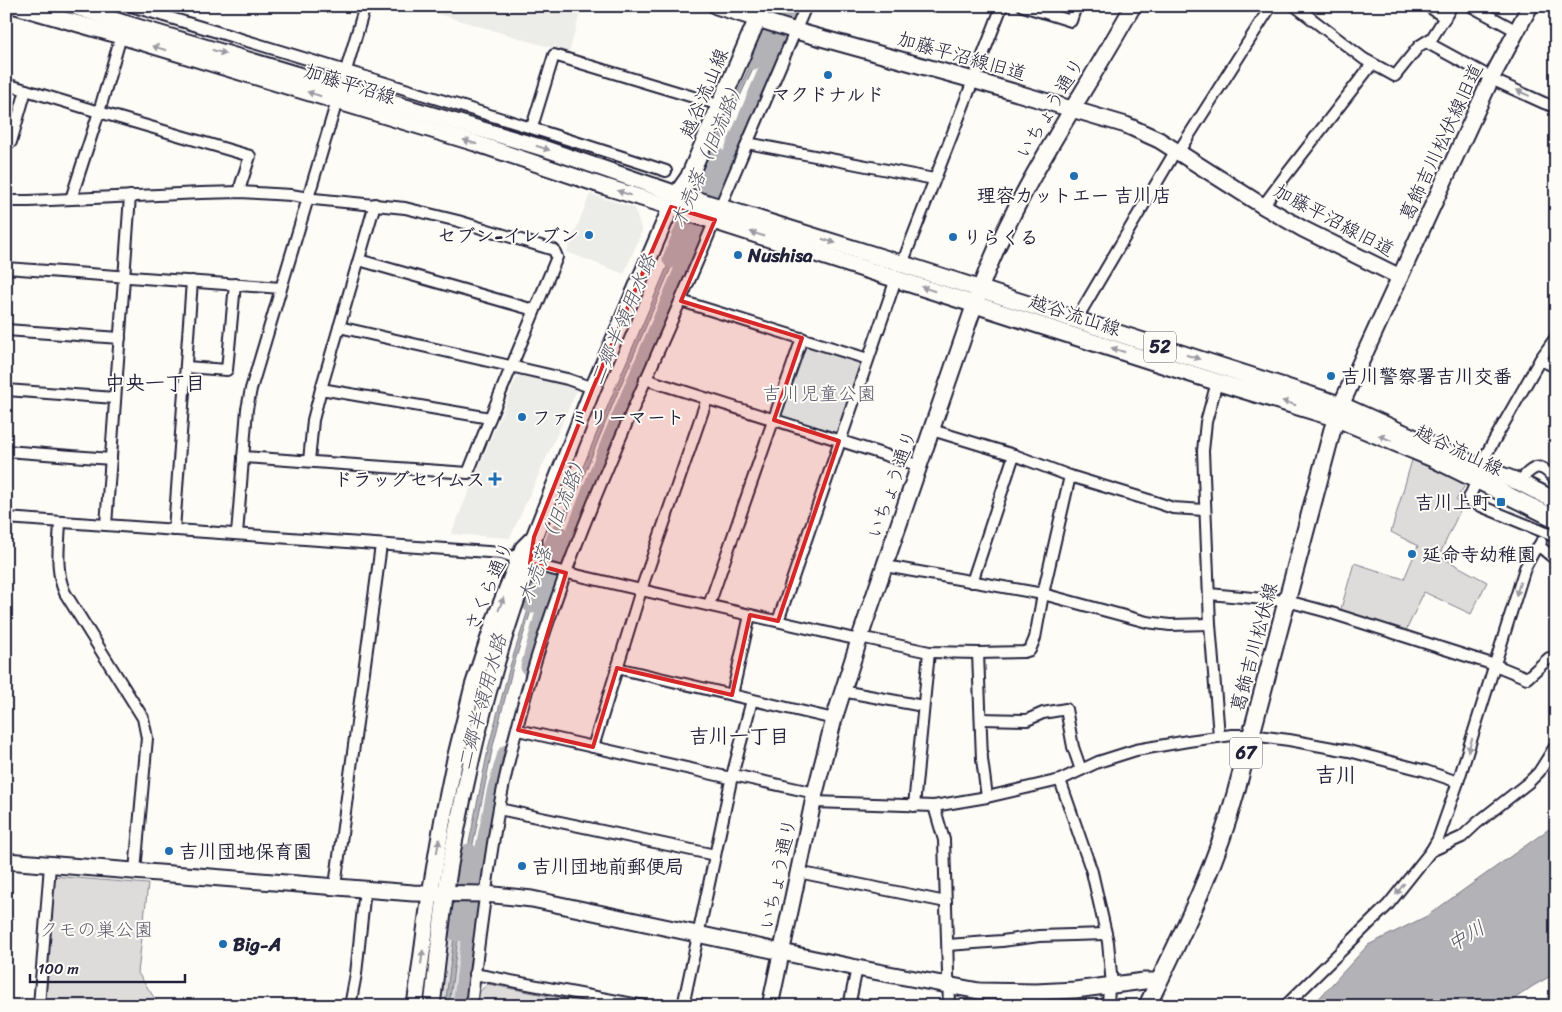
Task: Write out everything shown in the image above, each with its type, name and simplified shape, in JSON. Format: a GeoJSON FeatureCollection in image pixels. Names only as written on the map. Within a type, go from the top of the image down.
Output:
{"type":"FeatureCollection","features":[{"type":"Feature","properties":{"kind":"main road","name":"越谷流山線"},"geometry":{"type":"LineString","coordinates":[[680,199],[680,174],[710,102],[757,14]]}},
{"type":"Feature","properties":{"kind":"main road","name":"越谷流山線"},"geometry":{"type":"LineString","coordinates":[[680,199],[757,14]]}},
{"type":"Feature","properties":{"kind":"main road","name":"越谷流山線"},"geometry":{"type":"LineString","coordinates":[[680,199],[977,296],[1217,382],[1338,411]]}},
{"type":"Feature","properties":{"kind":"main road","name":"越谷流山線"},"geometry":{"type":"LineString","coordinates":[[977,296],[1076,320],[1338,411],[1432,458],[1478,473],[1519,482],[1556,502]]}},
{"type":"Feature","properties":{"kind":"main road","name":"葛飾吉川松伏線"},"geometry":{"type":"LineString","coordinates":[[1146,1006],[1207,880],[1222,842],[1338,411]]}},
{"type":"Feature","properties":{"kind":"main road","name":"越谷流山線"},"geometry":{"type":"LineString","coordinates":[[1478,473],[1556,519]]}},
{"type":"Feature","properties":{"kind":"street","name":"加藤平沼線"},"geometry":{"type":"LineString","coordinates":[[16,6],[122,30],[339,95],[606,188],[680,199]]}},
{"type":"Feature","properties":{"kind":"street","name":"加藤平沼線"},"geometry":{"type":"LineString","coordinates":[[72,6],[122,30]]}},
{"type":"Feature","properties":{"kind":"street"},"geometry":{"type":"LineString","coordinates":[[71,199],[130,6],[532,127],[666,171]]}},
{"type":"Feature","properties":{"kind":"street"},"geometry":{"type":"LineString","coordinates":[[237,534],[247,409],[251,389],[365,6]]}},
{"type":"Feature","properties":{"kind":"street","name":"加藤平沼線旧道"},"geometry":{"type":"LineString","coordinates":[[716,6],[757,14],[794,30],[1073,108],[1132,127],[1159,140],[1302,229],[1400,276]]}},
{"type":"Feature","properties":{"kind":"street"},"geometry":{"type":"LineString","coordinates":[[470,1006],[483,895],[499,809],[535,664],[564,573],[645,379],[681,301],[717,211],[806,6]]}},
{"type":"Feature","properties":{"kind":"street"},"geometry":{"type":"LineString","coordinates":[[778,621],[899,271],[1002,6]]}},
{"type":"Feature","properties":{"kind":"street"},"geometry":{"type":"LineString","coordinates":[[1023,6],[1072,21],[1076,6]]}},
{"type":"Feature","properties":{"kind":"street","name":"いちょう通り"},"geometry":{"type":"LineString","coordinates":[[770,1006],[815,797],[842,691],[977,296],[990,262],[1017,205],[1133,6]]}},
{"type":"Feature","properties":{"kind":"street"},"geometry":{"type":"LineString","coordinates":[[1076,320],[1177,151],[1271,6]]}},
{"type":"Feature","properties":{"kind":"street"},"geometry":{"type":"LineString","coordinates":[[1295,6],[1372,64],[1395,76],[1419,46],[1432,38],[1452,6]]}},
{"type":"Feature","properties":{"kind":"street"},"geometry":{"type":"LineString","coordinates":[[1428,6],[1445,18]]}},
{"type":"Feature","properties":{"kind":"street"},"geometry":{"type":"LineString","coordinates":[[1472,6],[1517,31]]}},
{"type":"Feature","properties":{"kind":"street","name":"葛飾吉川松伏線旧道"},"geometry":{"type":"LineString","coordinates":[[1338,411],[1492,78],[1530,6]]}},
{"type":"Feature","properties":{"kind":"street"},"geometry":{"type":"LineString","coordinates":[[1426,42],[1492,78],[1544,103],[1556,106]]}},
{"type":"Feature","properties":{"kind":"street"},"geometry":{"type":"LineString","coordinates":[[532,127],[554,54],[710,102]]}},
{"type":"Feature","properties":{"kind":"street"},"geometry":{"type":"LineString","coordinates":[[1263,206],[1372,64]]}},
{"type":"Feature","properties":{"kind":"street"},"geometry":{"type":"LineString","coordinates":[[6,84],[250,156],[240,192]]}},
{"type":"Feature","properties":{"kind":"street"},"geometry":{"type":"LineString","coordinates":[[6,141],[11,142],[26,90]]}},
{"type":"Feature","properties":{"kind":"street","name":"加藤平沼線"},"geometry":{"type":"LineString","coordinates":[[339,95],[478,129],[543,148],[680,199]]}},
{"type":"Feature","properties":{"kind":"street"},"geometry":{"type":"LineString","coordinates":[[478,129],[483,112]]}},
{"type":"Feature","properties":{"kind":"street"},"geometry":{"type":"LineString","coordinates":[[747,143],[934,179]]}},
{"type":"Feature","properties":{"kind":"street"},"geometry":{"type":"LineString","coordinates":[[6,201],[240,192],[291,195],[415,210],[554,250],[557,257],[468,473],[243,457]]}},
{"type":"Feature","properties":{"kind":"street"},"geometry":{"type":"LineString","coordinates":[[106,525],[130,196]]}},
{"type":"Feature","properties":{"kind":"street","name":"さくら通り"},"geometry":{"type":"LineString","coordinates":[[432,1006],[450,895],[455,834],[493,676],[529,563],[523,548],[534,537],[593,388],[680,199]]}},
{"type":"Feature","properties":{"kind":"street"},"geometry":{"type":"LineString","coordinates":[[309,461],[313,420],[375,204]]}},
{"type":"Feature","properties":{"kind":"street"},"geometry":{"type":"LineString","coordinates":[[359,260],[534,310]]}},
{"type":"Feature","properties":{"kind":"street"},"geometry":{"type":"LineString","coordinates":[[6,268],[280,288]]}},
{"type":"Feature","properties":{"kind":"street"},"geometry":{"type":"LineString","coordinates":[[174,530],[192,281]]}},
{"type":"Feature","properties":{"kind":"street"},"geometry":{"type":"LineString","coordinates":[[186,367],[228,370],[235,284]]}},
{"type":"Feature","properties":{"kind":"street"},"geometry":{"type":"LineString","coordinates":[[681,301],[868,359]]}},
{"type":"Feature","properties":{"kind":"street"},"geometry":{"type":"LineString","coordinates":[[340,326],[567,379],[593,388]]}},
{"type":"Feature","properties":{"kind":"street"},"geometry":{"type":"LineString","coordinates":[[6,330],[120,338]]}},
{"type":"Feature","properties":{"kind":"street"},"geometry":{"type":"LineString","coordinates":[[709,605],[802,338]]}},
{"type":"Feature","properties":{"kind":"street"},"geometry":{"type":"LineString","coordinates":[[1555,339],[1540,360],[1478,473],[1469,498],[1471,502],[1556,538]]}},
{"type":"Feature","properties":{"kind":"street"},"geometry":{"type":"LineString","coordinates":[[1540,360],[1556,368]]}},
{"type":"Feature","properties":{"kind":"street"},"geometry":{"type":"LineString","coordinates":[[645,379],[920,466]]}},
{"type":"Feature","properties":{"kind":"street"},"geometry":{"type":"LineString","coordinates":[[1217,382],[1206,422],[1203,451],[1210,624],[1219,736]]}},
{"type":"Feature","properties":{"kind":"street"},"geometry":{"type":"LineString","coordinates":[[321,389],[490,418]]}},
{"type":"Feature","properties":{"kind":"street"},"geometry":{"type":"LineString","coordinates":[[6,390],[115,398]]}},
{"type":"Feature","properties":{"kind":"street"},"geometry":{"type":"LineString","coordinates":[[593,747],[642,590],[708,399]]}},
{"type":"Feature","properties":{"kind":"street"},"geometry":{"type":"LineString","coordinates":[[932,430],[1173,508],[1204,510]]}},
{"type":"Feature","properties":{"kind":"street"},"geometry":{"type":"LineString","coordinates":[[6,451],[111,458]]}},
{"type":"Feature","properties":{"kind":"street"},"geometry":{"type":"LineString","coordinates":[[972,582],[1014,455]]}},
{"type":"Feature","properties":{"kind":"street"},"geometry":{"type":"LineString","coordinates":[[1519,482],[1531,469],[1537,467],[1550,473],[1556,481]]}},
{"type":"Feature","properties":{"kind":"street"},"geometry":{"type":"LineString","coordinates":[[6,518],[498,553],[564,573],[750,615],[929,652],[1024,652],[1030,650],[1036,638],[1043,594],[1070,476]]}},
{"type":"Feature","properties":{"kind":"street"},"geometry":{"type":"LineString","coordinates":[[60,522],[60,583],[143,718],[146,730],[147,738],[135,871]]}},
{"type":"Feature","properties":{"kind":"street"},"geometry":{"type":"LineString","coordinates":[[1286,1006],[1388,905],[1431,852],[1438,839],[1458,782],[1525,568],[1546,533]]}},
{"type":"Feature","properties":{"kind":"street"},"geometry":{"type":"LineString","coordinates":[[335,886],[381,545]]}},
{"type":"Feature","properties":{"kind":"street"},"geometry":{"type":"LineString","coordinates":[[1539,546],[1556,560]]}},
{"type":"Feature","properties":{"kind":"street","name":"さくら通り"},"geometry":{"type":"LineString","coordinates":[[415,1006],[430,894],[450,784],[473,686],[495,619],[529,563]]}},
{"type":"Feature","properties":{"kind":"street"},"geometry":{"type":"LineString","coordinates":[[885,566],[1043,594],[1147,622],[1170,625],[1210,624]]}},
{"type":"Feature","properties":{"kind":"street"},"geometry":{"type":"LineString","coordinates":[[1209,594],[1287,601],[1328,612],[1495,665],[1527,678],[1549,658],[1556,659]]}},
{"type":"Feature","properties":{"kind":"street"},"geometry":{"type":"LineString","coordinates":[[732,695],[750,615]]}},
{"type":"Feature","properties":{"kind":"street"},"geometry":{"type":"LineString","coordinates":[[914,806],[929,652]]}},
{"type":"Feature","properties":{"kind":"street"},"geometry":{"type":"LineString","coordinates":[[978,653],[982,759],[988,797]]}},
{"type":"Feature","properties":{"kind":"street"},"geometry":{"type":"LineString","coordinates":[[617,668],[834,719]]}},
{"type":"Feature","properties":{"kind":"street"},"geometry":{"type":"LineString","coordinates":[[842,691],[923,706]]}},
{"type":"Feature","properties":{"kind":"street"},"geometry":{"type":"LineString","coordinates":[[683,1006],[732,776],[752,700]]}},
{"type":"Feature","properties":{"kind":"street"},"geometry":{"type":"LineString","coordinates":[[980,719],[1027,720],[1043,713],[1066,709],[1073,747],[1081,770]]}},
{"type":"Feature","properties":{"kind":"street"},"geometry":{"type":"LineString","coordinates":[[518,730],[726,777],[738,776],[815,797],[914,806],[934,806],[988,797],[1060,780],[1098,762],[1136,750],[1219,736],[1251,735],[1349,751],[1426,771],[1458,782]]}},
{"type":"Feature","properties":{"kind":"street"},"geometry":{"type":"LineString","coordinates":[[1431,852],[1462,836],[1529,782],[1539,772],[1556,745]]}},
{"type":"Feature","properties":{"kind":"street"},"geometry":{"type":"LineString","coordinates":[[1060,780],[1092,872],[1106,934],[1110,985],[1108,1006]]}},
{"type":"Feature","properties":{"kind":"street"},"geometry":{"type":"LineString","coordinates":[[934,806],[944,840],[949,1006]]}},
{"type":"Feature","properties":{"kind":"street"},"geometry":{"type":"LineString","coordinates":[[499,809],[715,855]]}},
{"type":"Feature","properties":{"kind":"street"},"geometry":{"type":"LineString","coordinates":[[6,861],[430,894],[483,895],[547,901],[857,968],[979,991],[1075,990],[1144,981],[1159,981]]}},
{"type":"Feature","properties":{"kind":"street"},"geometry":{"type":"LineString","coordinates":[[39,1006],[50,865]]}},
{"type":"Feature","properties":{"kind":"street"},"geometry":{"type":"LineString","coordinates":[[798,872],[946,902]]}},
{"type":"Feature","properties":{"kind":"street"},"geometry":{"type":"LineString","coordinates":[[350,1006],[356,974],[365,889]]}},
{"type":"Feature","properties":{"kind":"street"},"geometry":{"type":"LineString","coordinates":[[948,945],[1039,936],[1106,934]]}},
{"type":"Feature","properties":{"kind":"street"},"geometry":{"type":"LineString","coordinates":[[849,1006],[857,968]]}},
{"type":"Feature","properties":{"kind":"street"},"geometry":{"type":"LineString","coordinates":[[474,974],[644,1006]]}},
{"type":"Feature","properties":{"kind":"highlighted area"},"geometry":{"type":"Polygon","coordinates":[[[671,207],[715,220],[681,301],[802,338],[774,420],[839,441],[778,621],[750,615],[732,695],[617,668],[593,747],[518,730],[566,573],[530,563],[534,537],[593,388],[671,207]]]}},
{"type":"Feature","properties":{"kind":"shaded area"},"geometry":{"type":"Polygon","coordinates":[[[430,6],[582,6],[569,53],[428,11],[430,6]]]}},
{"type":"Feature","properties":{"kind":"shaded area"},"geometry":{"type":"Polygon","coordinates":[[[590,194],[634,208],[642,231],[624,274],[567,252],[590,194]]]}},
{"type":"Feature","properties":{"kind":"shaded area"},"geometry":{"type":"Polygon","coordinates":[[[518,374],[578,388],[510,538],[451,534],[518,374]]]}},
{"type":"Feature","properties":{"kind":"green space","name":"吉川児童公園"},"geometry":{"type":"Polygon","coordinates":[[[807,345],[859,360],[860,365],[837,431],[832,433],[782,418],[781,413],[804,347],[807,345]]]}},
{"type":"Feature","properties":{"kind":"green space"},"geometry":{"type":"Polygon","coordinates":[[[1412,460],[1460,481],[1464,487],[1456,500],[1463,504],[1439,556],[1487,582],[1471,614],[1424,592],[1405,633],[1340,612],[1354,563],[1404,579],[1418,546],[1391,532],[1412,460]]]}},
{"type":"Feature","properties":{"kind":"green space","name":"クモの巣公園"},"geometry":{"type":"Polygon","coordinates":[[[53,876],[148,884],[138,973],[157,1002],[156,1006],[43,1006],[53,876]]]}},
{"type":"Feature","properties":{"kind":"green space"},"geometry":{"type":"Polygon","coordinates":[[[453,904],[480,904],[467,1006],[439,1006],[453,904]]]}},
{"type":"Feature","properties":{"kind":"green space"},"geometry":{"type":"Polygon","coordinates":[[[488,984],[600,1006],[478,1006],[480,991],[488,984]]]}},
{"type":"Feature","properties":{"kind":"water"},"geometry":{"type":"Polygon","coordinates":[[[763,37],[767,38],[735,107],[707,180],[704,176],[731,107],[763,37]]]}},
{"type":"Feature","properties":{"kind":"water"},"geometry":{"type":"Polygon","coordinates":[[[681,234],[685,235],[551,556],[547,555],[611,398],[681,234]]]}},
{"type":"Feature","properties":{"kind":"water"},"geometry":{"type":"Polygon","coordinates":[[[538,579],[541,580],[513,667],[493,746],[466,878],[462,877],[489,745],[510,666],[538,579]]]}},
{"type":"Feature","properties":{"kind":"water","name":"中川"},"geometry":{"type":"Polygon","coordinates":[[[1556,824],[1556,973],[1504,1006],[1312,1006],[1368,945],[1427,916],[1556,824]]]}},
{"type":"Feature","properties":{"kind":"water"},"geometry":{"type":"Polygon","coordinates":[[[458,907],[462,907],[449,1006],[445,1006],[458,907]]]}},
{"type":"Feature","properties":{"kind":"waterway","name":"二郷半領用水路"},"geometry":{"type":"LineString","coordinates":[[754,60],[778,6]]}},
{"type":"Feature","properties":{"kind":"waterway","name":"木売落（旧流路）"},"geometry":{"type":"LineString","coordinates":[[530,667],[547,605],[611,441],[795,6]]}},
{"type":"Feature","properties":{"kind":"waterway","name":"二郷半領用水路"},"geometry":{"type":"LineString","coordinates":[[672,259],[715,155]]}},
{"type":"Feature","properties":{"kind":"waterway","name":"二郷半領用水路"},"geometry":{"type":"LineString","coordinates":[[532,604],[558,533]]}},
{"type":"Feature","properties":{"kind":"waterway","name":"木売落（旧流路）"},"geometry":{"type":"LineString","coordinates":[[462,1006],[478,882],[497,788],[507,754]]}},
{"type":"Feature","properties":{"kind":"waterway","name":"二郷半領用水路"},"geometry":{"type":"LineString","coordinates":[[457,932],[469,853]]}},
{"type":"Feature","properties":{"kind":"place","name":"マクドナルド"},"geometry":{"type":"Point","coordinates":[828,75]}},
{"type":"Feature","properties":{"kind":"place","name":"理容カットエー 吉川店"},"geometry":{"type":"Point","coordinates":[1074,176]}},
{"type":"Feature","properties":{"kind":"place","name":"セブン-イレブン"},"geometry":{"type":"Point","coordinates":[589,235]}},
{"type":"Feature","properties":{"kind":"place","name":"りらくる"},"geometry":{"type":"Point","coordinates":[953,237]}},
{"type":"Feature","properties":{"kind":"place","name":"Nushisa"},"geometry":{"type":"Point","coordinates":[738,255]}},
{"type":"Feature","properties":{"kind":"place","name":"吉川警察署吉川交番"},"geometry":{"type":"Point","coordinates":[1331,376]}},
{"type":"Feature","properties":{"kind":"place","name":"ファミリーマート"},"geometry":{"type":"Point","coordinates":[522,417]}},
{"type":"Feature","properties":{"kind":"place","name":"ドラッグセイムス"},"geometry":{"type":"Point","coordinates":[495,479]}},
{"type":"Feature","properties":{"kind":"place","name":"吉川上町"},"geometry":{"type":"Point","coordinates":[1501,502]}},
{"type":"Feature","properties":{"kind":"place","name":"延命寺幼稚園"},"geometry":{"type":"Point","coordinates":[1412,554]}},
{"type":"Feature","properties":{"kind":"place","name":"吉川団地保育園"},"geometry":{"type":"Point","coordinates":[169,851]}},
{"type":"Feature","properties":{"kind":"place","name":"吉川団地前郵便局"},"geometry":{"type":"Point","coordinates":[522,866]}},
{"type":"Feature","properties":{"kind":"place","name":"Big-A"},"geometry":{"type":"Point","coordinates":[223,944]}},
{"type":"Feature","properties":{"kind":"district","name":"中央一丁目"},"geometry":{"type":"Point","coordinates":[155,383]}},
{"type":"Feature","properties":{"kind":"district","name":"吉川一丁目"},"geometry":{"type":"Point","coordinates":[739,736]}},
{"type":"Feature","properties":{"kind":"district","name":"吉川"},"geometry":{"type":"Point","coordinates":[1336,775]}}]}
